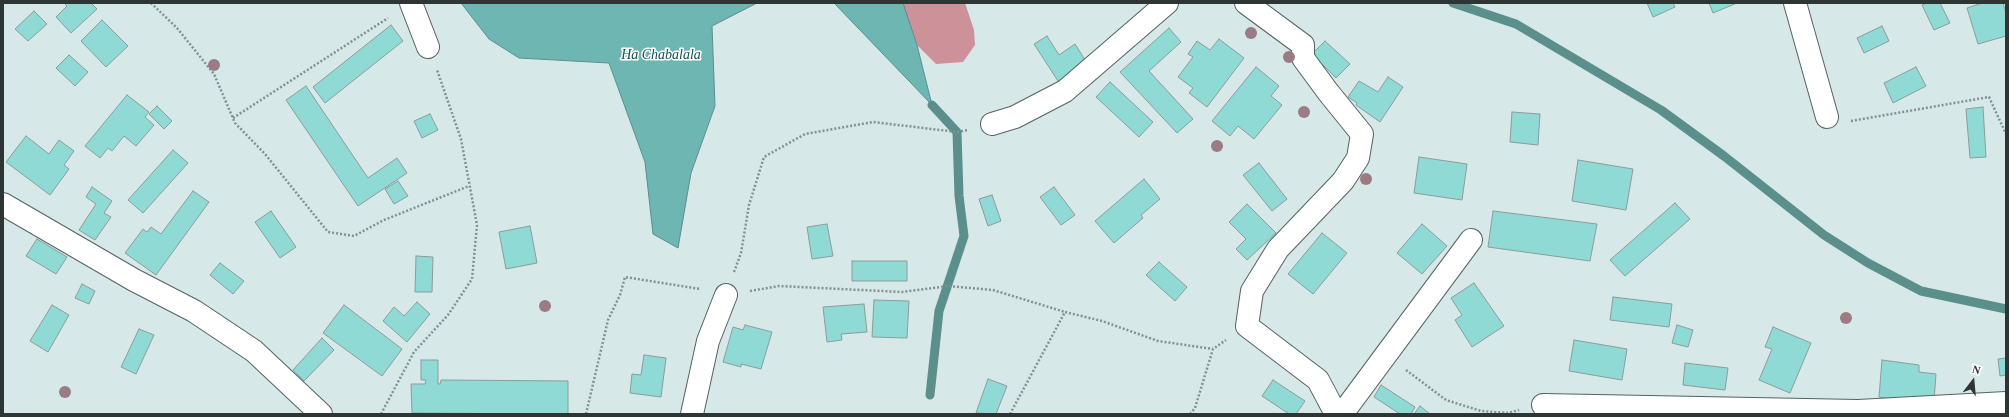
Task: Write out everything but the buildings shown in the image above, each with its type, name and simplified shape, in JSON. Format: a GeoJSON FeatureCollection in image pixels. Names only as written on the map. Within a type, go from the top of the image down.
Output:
{"type":"FeatureCollection","features":[{"type":"Feature","properties":{"kind":"street"},"geometry":{"type":"LineString","coordinates":[[992,124],[1015,117],[1065,91],[1166,3]]}},
{"type":"Feature","properties":{"kind":"street"},"geometry":{"type":"LineString","coordinates":[[1246,3],[1303,45],[1303,58],[1362,134],[1358,158],[1343,181],[1278,249],[1252,290],[1247,326],[1318,380],[1336,414]]}},
{"type":"Feature","properties":{"kind":"street"},"geometry":{"type":"LineString","coordinates":[[1795,3],[1827,117]]}},
{"type":"Feature","properties":{"kind":"street"},"geometry":{"type":"LineString","coordinates":[[411,4],[428,47]]}},
{"type":"Feature","properties":{"kind":"street"},"geometry":{"type":"LineString","coordinates":[[3,204],[134,280],[208,320],[254,351],[321,414]]}},
{"type":"Feature","properties":{"kind":"street"},"geometry":{"type":"LineString","coordinates":[[1342,414],[1471,240]]}},
{"type":"Feature","properties":{"kind":"street"},"geometry":{"type":"LineString","coordinates":[[692,414],[708,341],[726,295]]}},
{"type":"Feature","properties":{"kind":"street"},"geometry":{"type":"LineString","coordinates":[[1543,405],[1858,411],[2006,403]]}},
{"type":"Feature","properties":{"kind":"path"},"geometry":{"type":"LineString","coordinates":[[151,3],[177,28],[214,74],[235,123],[265,154],[306,202],[328,232],[354,236],[384,220],[469,186]]}},
{"type":"Feature","properties":{"kind":"path"},"geometry":{"type":"LineString","coordinates":[[233,118],[380,22],[411,4]]}},
{"type":"Feature","properties":{"kind":"path"},"geometry":{"type":"LineString","coordinates":[[381,414],[414,352],[448,315],[472,279],[476,225],[469,186],[460,139],[428,47]]}},
{"type":"Feature","properties":{"kind":"path"},"geometry":{"type":"LineString","coordinates":[[1827,117],[1852,121],[1989,97],[2006,134]]}},
{"type":"Feature","properties":{"kind":"path"},"geometry":{"type":"LineString","coordinates":[[726,295],[741,253],[749,205],[764,157],[805,134],[873,122],[957,132],[992,124]]}},
{"type":"Feature","properties":{"kind":"path"},"geometry":{"type":"LineString","coordinates":[[586,414],[608,320],[620,295],[625,277],[683,285],[726,295],[778,286],[902,292],[948,286],[993,290],[1065,312],[1102,321],[1158,341],[1213,349]]}},
{"type":"Feature","properties":{"kind":"path"},"geometry":{"type":"LineString","coordinates":[[1010,414],[1065,312]]}},
{"type":"Feature","properties":{"kind":"path"},"geometry":{"type":"LineString","coordinates":[[1190,414],[1195,408],[1213,349],[1247,326]]}},
{"type":"Feature","properties":{"kind":"path"},"geometry":{"type":"LineString","coordinates":[[1386,355],[1446,400],[1481,411],[1508,412],[1543,405]]}},
{"type":"Feature","properties":{"kind":"shaded area"},"geometry":{"type":"Polygon","coordinates":[[[890,3],[965,3],[974,30],[975,45],[963,62],[936,64],[917,45],[911,27],[890,3]]]}},
{"type":"Feature","properties":{"kind":"water","name":"Ha Chabalala"},"geometry":{"type":"Polygon","coordinates":[[[461,3],[757,3],[712,26],[715,106],[691,173],[678,248],[653,234],[645,162],[609,63],[519,58],[489,39],[461,3]]]}},
{"type":"Feature","properties":{"kind":"water"},"geometry":{"type":"Polygon","coordinates":[[[834,3],[903,3],[917,45],[932,105],[834,3]]]}},
{"type":"Feature","properties":{"kind":"waterway"},"geometry":{"type":"LineString","coordinates":[[1453,3],[1516,24],[1661,110],[1724,156],[1824,235],[1868,263],[1921,291],[2006,309]]}},
{"type":"Feature","properties":{"kind":"waterway"},"geometry":{"type":"LineString","coordinates":[[930,395],[939,311],[964,236],[959,196],[957,132],[932,105]]}}]}
